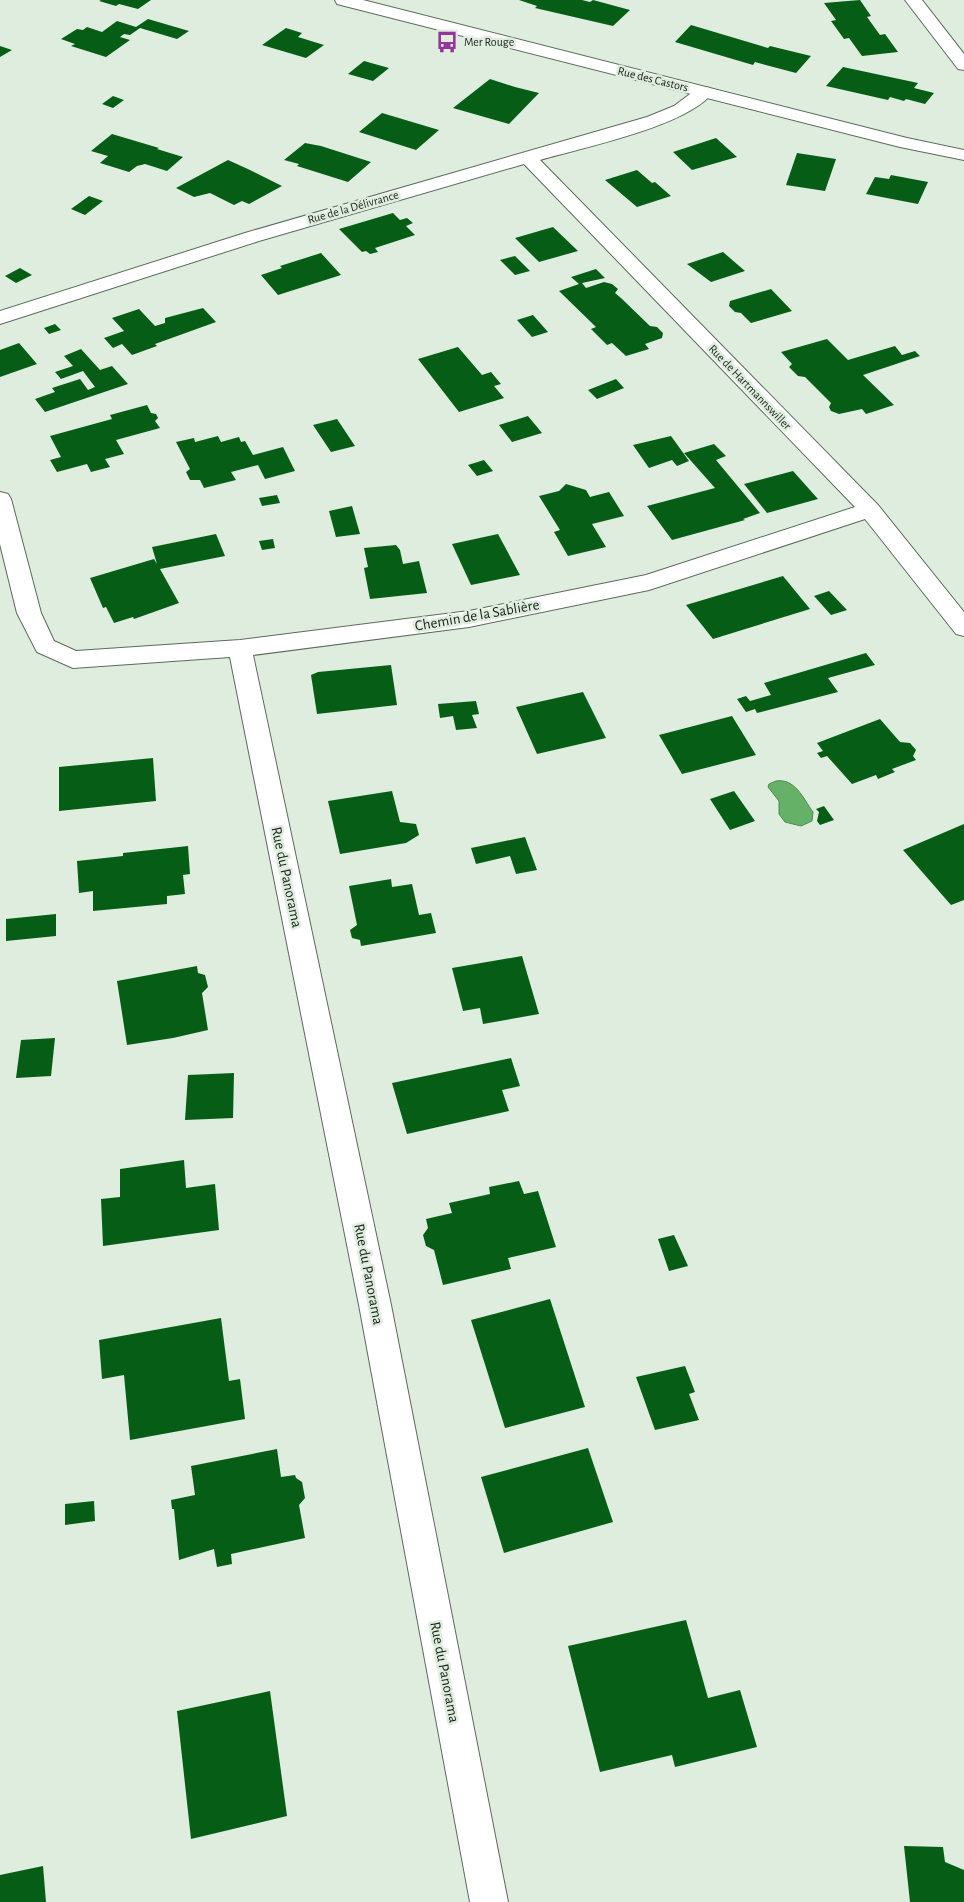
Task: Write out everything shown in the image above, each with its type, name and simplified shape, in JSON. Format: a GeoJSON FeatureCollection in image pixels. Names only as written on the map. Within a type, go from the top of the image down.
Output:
{"type":"FeatureCollection","features":[{"type":"Feature","properties":{"kind":"street","name":"Rue des Castors"},"geometry":{"type":"LineString","coordinates":[[343,0],[906,143],[964,155]]}},
{"type":"Feature","properties":{"kind":"street"},"geometry":{"type":"LineString","coordinates":[[913,0],[964,65]]}},
{"type":"Feature","properties":{"kind":"street","name":"Rue de la Délivrance"},"geometry":{"type":"LineString","coordinates":[[0,318],[252,237],[653,120],[680,110],[704,92]]}},
{"type":"Feature","properties":{"kind":"street","name":"Rue de Hartmannswiller"},"geometry":{"type":"LineString","coordinates":[[526,156],[870,510],[964,628]]}},
{"type":"Feature","properties":{"kind":"street","name":"Chemin de la Sablière"},"geometry":{"type":"LineString","coordinates":[[0,499],[29,614],[45,646],[73,660],[240,648],[469,619],[649,582],[870,510]]}},
{"type":"Feature","properties":{"kind":"street","name":"Rue du Panorama"},"geometry":{"type":"LineString","coordinates":[[240,648],[375,1305],[489,1902]]}},
{"type":"Feature","properties":{"kind":"shaded area"},"geometry":{"type":"Polygon","coordinates":[[[776,781],[788,783],[798,790],[813,812],[812,821],[801,826],[785,822],[779,814],[779,801],[768,787],[769,784],[776,781]]]}},
{"type":"Feature","properties":{"kind":"building"},"geometry":{"type":"Polygon","coordinates":[[[151,0],[138,9],[119,4],[116,6],[99,1],[151,0]]]}},
{"type":"Feature","properties":{"kind":"building"},"geometry":{"type":"Polygon","coordinates":[[[519,0],[582,0],[590,2],[593,0],[630,10],[613,26],[535,8],[537,6],[519,0]]]}},
{"type":"Feature","properties":{"kind":"building"},"geometry":{"type":"Polygon","coordinates":[[[860,0],[871,16],[867,17],[880,35],[885,34],[898,52],[862,56],[849,38],[844,39],[831,21],[836,20],[824,3],[860,0]]]}},
{"type":"Feature","properties":{"kind":"building"},"geometry":{"type":"Polygon","coordinates":[[[148,19],[189,31],[177,39],[140,28],[130,35],[124,34],[120,37],[130,40],[106,57],[71,46],[75,44],[61,39],[77,29],[83,30],[87,27],[102,32],[117,21],[136,27],[148,19]]]}},
{"type":"Feature","properties":{"kind":"building"},"geometry":{"type":"Polygon","coordinates":[[[691,25],[768,48],[770,46],[811,56],[796,73],[755,62],[753,65],[675,42],[691,25]]]}},
{"type":"Feature","properties":{"kind":"building"},"geometry":{"type":"Polygon","coordinates":[[[286,28],[302,33],[298,37],[324,45],[306,58],[262,45],[286,28]]]}},
{"type":"Feature","properties":{"kind":"building"},"geometry":{"type":"Polygon","coordinates":[[[0,46],[12,50],[0,57],[0,46]]]}},
{"type":"Feature","properties":{"kind":"building"},"geometry":{"type":"Polygon","coordinates":[[[364,61],[389,68],[373,81],[348,74],[364,61]]]}},
{"type":"Feature","properties":{"kind":"building"},"geometry":{"type":"Polygon","coordinates":[[[843,67],[918,83],[914,88],[934,93],[925,104],[890,97],[888,100],[826,86],[843,67]]]}},
{"type":"Feature","properties":{"kind":"building"},"geometry":{"type":"Polygon","coordinates":[[[490,79],[539,93],[509,124],[453,108],[490,79]]]}},
{"type":"Feature","properties":{"kind":"building"},"geometry":{"type":"Polygon","coordinates":[[[113,96],[124,100],[113,108],[102,104],[113,96]]]}},
{"type":"Feature","properties":{"kind":"building"},"geometry":{"type":"Polygon","coordinates":[[[382,113],[439,130],[416,150],[359,132],[382,113]]]}},
{"type":"Feature","properties":{"kind":"building"},"geometry":{"type":"Polygon","coordinates":[[[112,134],[183,157],[167,171],[145,164],[137,166],[129,172],[100,163],[108,156],[91,151],[112,134]]]}},
{"type":"Feature","properties":{"kind":"building"},"geometry":{"type":"Polygon","coordinates":[[[716,138],[737,157],[692,170],[673,152],[716,138]]]}},
{"type":"Feature","properties":{"kind":"building"},"geometry":{"type":"Polygon","coordinates":[[[305,143],[321,146],[371,162],[348,182],[284,160],[305,143]]]}},
{"type":"Feature","properties":{"kind":"building"},"geometry":{"type":"Polygon","coordinates":[[[797,153],[836,159],[825,191],[786,185],[797,153]]]}},
{"type":"Feature","properties":{"kind":"building"},"geometry":{"type":"Polygon","coordinates":[[[228,160],[282,186],[249,204],[242,201],[234,205],[210,193],[194,197],[176,188],[228,160]]]}},
{"type":"Feature","properties":{"kind":"building"},"geometry":{"type":"Polygon","coordinates":[[[637,170],[671,196],[637,207],[605,180],[637,170]]]}},
{"type":"Feature","properties":{"kind":"building"},"geometry":{"type":"Polygon","coordinates":[[[891,175],[928,182],[918,204],[866,194],[875,177],[889,179],[891,175]]]}},
{"type":"Feature","properties":{"kind":"building"},"geometry":{"type":"Polygon","coordinates":[[[89,196],[103,201],[85,215],[71,209],[89,196]]]}},
{"type":"Feature","properties":{"kind":"building"},"geometry":{"type":"Polygon","coordinates":[[[393,213],[400,220],[407,218],[413,223],[406,226],[415,235],[375,248],[378,252],[370,254],[366,251],[362,252],[339,229],[393,213]]]}},
{"type":"Feature","properties":{"kind":"building"},"geometry":{"type":"Polygon","coordinates":[[[553,227],[578,251],[539,262],[515,238],[553,227]]]}},
{"type":"Feature","properties":{"kind":"building"},"geometry":{"type":"Polygon","coordinates":[[[723,252],[745,271],[711,282],[687,264],[723,252]]]}},
{"type":"Feature","properties":{"kind":"building"},"geometry":{"type":"Polygon","coordinates":[[[321,253],[341,275],[278,295],[261,275],[282,268],[280,266],[321,253]]]}},
{"type":"Feature","properties":{"kind":"building"},"geometry":{"type":"Polygon","coordinates":[[[515,256],[530,271],[515,275],[500,260],[515,256]]]}},
{"type":"Feature","properties":{"kind":"building"},"geometry":{"type":"Polygon","coordinates":[[[20,268],[32,275],[16,283],[5,276],[20,268]]]}},
{"type":"Feature","properties":{"kind":"building"},"geometry":{"type":"Polygon","coordinates":[[[596,269],[605,278],[582,283],[586,288],[604,282],[612,284],[618,289],[615,293],[650,326],[657,327],[663,333],[662,338],[645,344],[649,349],[626,356],[612,343],[607,345],[591,329],[596,327],[559,291],[579,284],[571,277],[596,269]]]}},
{"type":"Feature","properties":{"kind":"building"},"geometry":{"type":"Polygon","coordinates":[[[771,289],[792,311],[751,323],[741,313],[735,312],[729,306],[730,301],[771,289]]]}},
{"type":"Feature","properties":{"kind":"building"},"geometry":{"type":"Polygon","coordinates":[[[203,308],[216,322],[155,344],[157,346],[132,355],[122,344],[113,348],[104,338],[124,331],[112,318],[139,309],[155,326],[165,323],[165,318],[203,308]]]}},
{"type":"Feature","properties":{"kind":"building"},"geometry":{"type":"Polygon","coordinates":[[[533,315],[548,332],[532,337],[517,320],[533,315]]]}},
{"type":"Feature","properties":{"kind":"building"},"geometry":{"type":"Polygon","coordinates":[[[55,324],[61,330],[49,334],[44,328],[55,324]]]}},
{"type":"Feature","properties":{"kind":"building"},"geometry":{"type":"Polygon","coordinates":[[[827,339],[848,360],[895,346],[902,355],[915,351],[920,356],[863,375],[894,405],[866,414],[862,409],[839,414],[831,411],[829,407],[831,403],[805,377],[798,376],[789,367],[792,364],[781,352],[827,339]]]}},
{"type":"Feature","properties":{"kind":"building"},"geometry":{"type":"Polygon","coordinates":[[[19,343],[37,364],[0,377],[0,350],[19,343]]]}},
{"type":"Feature","properties":{"kind":"building"},"geometry":{"type":"Polygon","coordinates":[[[458,347],[482,375],[491,372],[501,384],[494,386],[504,398],[459,412],[418,359],[458,347]]]}},
{"type":"Feature","properties":{"kind":"building"},"geometry":{"type":"Polygon","coordinates":[[[81,349],[100,370],[112,366],[128,384],[45,412],[35,399],[55,392],[52,388],[80,379],[88,390],[95,387],[83,371],[61,379],[55,372],[73,366],[64,356],[81,349]]]}},
{"type":"Feature","properties":{"kind":"building"},"geometry":{"type":"Polygon","coordinates":[[[616,379],[624,388],[597,399],[588,390],[616,379]]]}},
{"type":"Feature","properties":{"kind":"building"},"geometry":{"type":"Polygon","coordinates":[[[147,405],[151,413],[156,414],[158,418],[155,421],[160,428],[116,440],[124,454],[105,459],[110,467],[91,472],[87,464],[57,472],[50,460],[61,457],[50,436],[112,419],[110,415],[147,405]]]}},
{"type":"Feature","properties":{"kind":"building"},"geometry":{"type":"Polygon","coordinates":[[[528,416],[542,433],[512,442],[499,425],[528,416]]]}},
{"type":"Feature","properties":{"kind":"building"},"geometry":{"type":"Polygon","coordinates":[[[337,419],[355,446],[331,452],[313,425],[337,419]]]}},
{"type":"Feature","properties":{"kind":"building"},"geometry":{"type":"Polygon","coordinates":[[[218,436],[221,442],[239,437],[241,442],[245,441],[253,455],[283,447],[295,471],[265,479],[258,465],[231,472],[236,480],[204,488],[200,480],[190,480],[186,472],[190,469],[176,442],[194,438],[195,442],[218,436]]]}},
{"type":"Feature","properties":{"kind":"building"},"geometry":{"type":"Polygon","coordinates":[[[671,436],[689,461],[677,466],[672,460],[649,468],[633,445],[671,436]]]}},
{"type":"Feature","properties":{"kind":"building"},"geometry":{"type":"Polygon","coordinates":[[[714,444],[726,456],[716,460],[760,513],[743,519],[745,520],[672,540],[647,506],[715,488],[684,453],[714,444]]]}},
{"type":"Feature","properties":{"kind":"building"},"geometry":{"type":"Polygon","coordinates":[[[484,460],[493,471],[477,476],[468,465],[484,460]]]}},
{"type":"Feature","properties":{"kind":"building"},"geometry":{"type":"Polygon","coordinates":[[[793,471],[818,499],[767,513],[744,484],[793,471]]]}},
{"type":"Feature","properties":{"kind":"building"},"geometry":{"type":"Polygon","coordinates":[[[566,484],[586,490],[590,497],[609,492],[624,516],[592,524],[606,547],[568,556],[554,532],[560,530],[539,496],[559,491],[566,484]]]}},
{"type":"Feature","properties":{"kind":"building"},"geometry":{"type":"Polygon","coordinates":[[[277,495],[280,503],[262,506],[259,498],[277,495]]]}},
{"type":"Feature","properties":{"kind":"building"},"geometry":{"type":"Polygon","coordinates":[[[352,506],[360,534],[336,537],[329,511],[352,506]]]}},
{"type":"Feature","properties":{"kind":"building"},"geometry":{"type":"Polygon","coordinates":[[[216,534],[225,556],[160,569],[179,603],[134,619],[133,617],[114,623],[106,607],[103,608],[90,578],[154,559],[157,564],[152,547],[216,534]]]}},
{"type":"Feature","properties":{"kind":"building"},"geometry":{"type":"Polygon","coordinates":[[[498,534],[520,575],[471,585],[452,544],[498,534]]]}},
{"type":"Feature","properties":{"kind":"building"},"geometry":{"type":"Polygon","coordinates":[[[273,539],[275,548],[262,550],[259,541],[273,539]]]}},
{"type":"Feature","properties":{"kind":"building"},"geometry":{"type":"Polygon","coordinates":[[[396,545],[400,550],[403,564],[419,561],[427,593],[370,599],[364,568],[368,567],[364,548],[396,545]]]}},
{"type":"Feature","properties":{"kind":"building"},"geometry":{"type":"Polygon","coordinates":[[[783,576],[810,609],[713,639],[686,605],[783,576]]]}},
{"type":"Feature","properties":{"kind":"building"},"geometry":{"type":"Polygon","coordinates":[[[829,591],[847,610],[831,615],[814,596],[829,591]]]}},
{"type":"Feature","properties":{"kind":"building"},"geometry":{"type":"Polygon","coordinates":[[[866,653],[875,665],[828,678],[838,692],[757,713],[755,709],[746,712],[737,699],[746,696],[750,701],[771,695],[764,683],[866,653]]]}},
{"type":"Feature","properties":{"kind":"building"},"geometry":{"type":"Polygon","coordinates":[[[391,665],[397,705],[317,714],[311,675],[318,672],[391,665]]]}},
{"type":"Feature","properties":{"kind":"building"},"geometry":{"type":"Polygon","coordinates":[[[583,692],[606,738],[537,754],[516,707],[583,692]]]}},
{"type":"Feature","properties":{"kind":"building"},"geometry":{"type":"Polygon","coordinates":[[[476,701],[479,714],[472,715],[477,728],[456,730],[453,716],[440,718],[438,704],[476,701]]]}},
{"type":"Feature","properties":{"kind":"building"},"geometry":{"type":"Polygon","coordinates":[[[732,716],[756,755],[682,774],[659,735],[732,716]]]}},
{"type":"Feature","properties":{"kind":"building"},"geometry":{"type":"Polygon","coordinates":[[[880,719],[900,742],[910,743],[916,750],[913,756],[916,760],[892,769],[895,772],[878,779],[876,775],[852,784],[827,756],[821,758],[817,753],[823,751],[817,743],[880,719]]]}},
{"type":"Feature","properties":{"kind":"building"},"geometry":{"type":"Polygon","coordinates":[[[153,758],[156,801],[59,811],[59,767],[153,758]]]}},
{"type":"Feature","properties":{"kind":"building"},"geometry":{"type":"Polygon","coordinates":[[[392,791],[400,822],[416,824],[419,835],[406,843],[340,854],[328,801],[392,791]]]}},
{"type":"Feature","properties":{"kind":"building"},"geometry":{"type":"Polygon","coordinates":[[[734,791],[755,821],[730,830],[710,799],[734,791]]]}},
{"type":"Feature","properties":{"kind":"building"},"geometry":{"type":"Polygon","coordinates":[[[824,806],[834,820],[820,825],[817,821],[819,812],[816,809],[824,806]]]}},
{"type":"Feature","properties":{"kind":"building"},"geometry":{"type":"Polygon","coordinates":[[[964,824],[964,900],[951,905],[903,850],[964,824]]]}},
{"type":"Feature","properties":{"kind":"building"},"geometry":{"type":"Polygon","coordinates":[[[525,837],[537,870],[516,874],[510,856],[476,864],[471,848],[525,837]]]}},
{"type":"Feature","properties":{"kind":"building"},"geometry":{"type":"Polygon","coordinates":[[[188,846],[190,874],[183,875],[185,894],[167,896],[167,904],[93,911],[93,891],[79,893],[77,861],[123,856],[123,853],[188,846]]]}},
{"type":"Feature","properties":{"kind":"building"},"geometry":{"type":"Polygon","coordinates":[[[391,879],[392,887],[412,884],[419,915],[431,913],[436,933],[361,946],[360,940],[352,938],[350,930],[357,925],[349,886],[391,879]]]}},
{"type":"Feature","properties":{"kind":"building"},"geometry":{"type":"Polygon","coordinates":[[[56,914],[56,936],[6,941],[6,919],[56,914]]]}},
{"type":"Feature","properties":{"kind":"building"},"geometry":{"type":"Polygon","coordinates":[[[522,956],[539,1014],[483,1024],[480,1008],[463,1011],[452,968],[522,956]]]}},
{"type":"Feature","properties":{"kind":"building"},"geometry":{"type":"Polygon","coordinates":[[[197,966],[198,973],[205,975],[208,987],[202,993],[208,1030],[127,1045],[117,981],[197,966]]]}},
{"type":"Feature","properties":{"kind":"building"},"geometry":{"type":"Polygon","coordinates":[[[55,1038],[51,1076],[16,1078],[21,1040],[55,1038]]]}},
{"type":"Feature","properties":{"kind":"building"},"geometry":{"type":"Polygon","coordinates":[[[511,1058],[520,1086],[502,1090],[509,1111],[407,1134],[392,1083],[511,1058]]]}},
{"type":"Feature","properties":{"kind":"building"},"geometry":{"type":"Polygon","coordinates":[[[234,1073],[233,1118],[185,1120],[188,1075],[234,1073]]]}},
{"type":"Feature","properties":{"kind":"building"},"geometry":{"type":"Polygon","coordinates":[[[184,1160],[186,1188],[215,1184],[219,1230],[103,1246],[101,1199],[120,1197],[120,1169],[184,1160]]]}},
{"type":"Feature","properties":{"kind":"building"},"geometry":{"type":"Polygon","coordinates":[[[519,1181],[524,1194],[538,1191],[556,1247],[508,1258],[511,1269],[443,1285],[434,1250],[426,1246],[423,1235],[428,1228],[426,1219],[452,1213],[449,1203],[490,1194],[489,1187],[519,1181]]]}},
{"type":"Feature","properties":{"kind":"building"},"geometry":{"type":"Polygon","coordinates":[[[674,1235],[688,1266],[669,1271],[658,1239],[674,1235]]]}},
{"type":"Feature","properties":{"kind":"building"},"geometry":{"type":"Polygon","coordinates":[[[550,1299],[585,1407],[505,1428],[471,1320],[550,1299]]]}},
{"type":"Feature","properties":{"kind":"building"},"geometry":{"type":"Polygon","coordinates":[[[221,1318],[229,1381],[240,1379],[245,1419],[130,1440],[124,1375],[102,1379],[99,1340],[221,1318]]]}},
{"type":"Feature","properties":{"kind":"building"},"geometry":{"type":"Polygon","coordinates":[[[685,1366],[695,1392],[689,1394],[699,1420],[655,1430],[636,1377],[685,1366]]]}},
{"type":"Feature","properties":{"kind":"building"},"geometry":{"type":"Polygon","coordinates":[[[588,1448],[613,1522],[504,1553],[481,1477],[588,1448]]]}},
{"type":"Feature","properties":{"kind":"building"},"geometry":{"type":"Polygon","coordinates":[[[277,1449],[281,1477],[295,1475],[302,1482],[305,1498],[299,1505],[305,1538],[231,1554],[232,1564],[217,1567],[214,1549],[179,1560],[174,1509],[172,1509],[171,1500],[195,1495],[191,1466],[277,1449]]]}},
{"type":"Feature","properties":{"kind":"building"},"geometry":{"type":"Polygon","coordinates":[[[94,1501],[95,1521],[65,1525],[65,1504],[94,1501]]]}},
{"type":"Feature","properties":{"kind":"building"},"geometry":{"type":"Polygon","coordinates":[[[686,1620],[708,1698],[740,1690],[757,1747],[675,1767],[672,1755],[600,1772],[568,1646],[686,1620]]]}},
{"type":"Feature","properties":{"kind":"building"},"geometry":{"type":"Polygon","coordinates":[[[270,1691],[287,1816],[191,1839],[177,1711],[270,1691]]]}},
{"type":"Feature","properties":{"kind":"building"},"geometry":{"type":"Polygon","coordinates":[[[904,1846],[943,1847],[945,1862],[964,1870],[964,1902],[910,1902],[904,1846]]]}},
{"type":"Feature","properties":{"kind":"building"},"geometry":{"type":"Polygon","coordinates":[[[43,1866],[46,1902],[0,1902],[0,1875],[43,1866]]]}},
{"type":"Feature","properties":{"kind":"place","name":"Mer Rouge"},"geometry":{"type":"Point","coordinates":[447,42]}}]}
